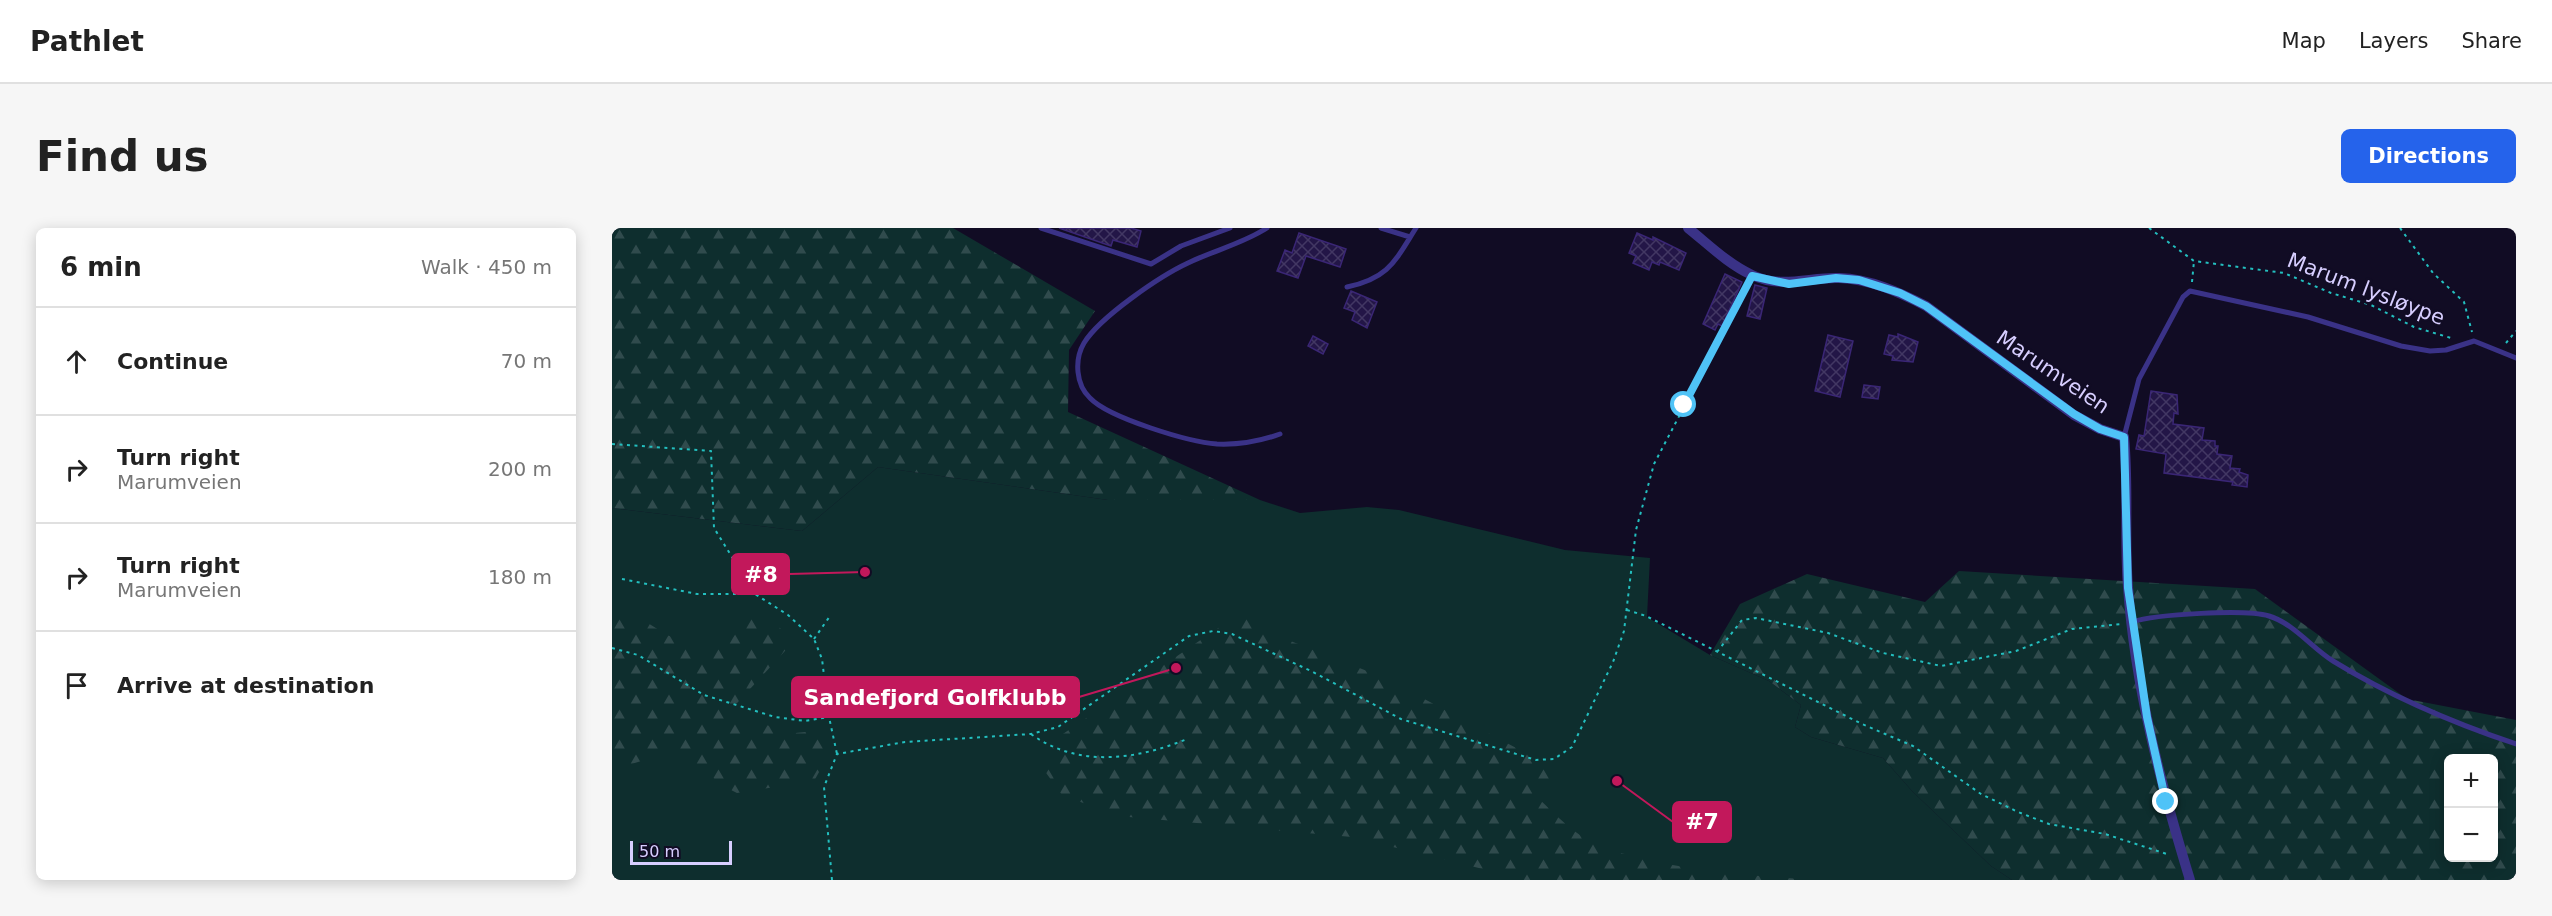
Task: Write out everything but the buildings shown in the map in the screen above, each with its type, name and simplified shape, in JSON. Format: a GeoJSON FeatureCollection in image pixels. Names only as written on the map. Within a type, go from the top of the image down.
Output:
{"type":"FeatureCollection","features":[{"type":"Feature","properties":{"kind":"street","name":"Marumveien"},"geometry":{"type":"LineString","coordinates":[[1688,228],[1752,276],[1789,284],[1836,278],[1859,280],[1900,293],[1926,306],[2074,414],[2100,429],[2124,437],[2128,588],[2133,622],[2159,775],[2190,880]]}},
{"type":"Feature","properties":{"kind":"lane"},"geometry":{"type":"LineString","coordinates":[[1041,228],[1151,264],[1181,246],[1230,228]]}},
{"type":"Feature","properties":{"kind":"lane"},"geometry":{"type":"LineString","coordinates":[[1267,228],[1250,239],[1189,263],[1154,282],[1118,310],[1084,343],[1078,361],[1078,373],[1082,390],[1091,400],[1110,412],[1184,438],[1215,444],[1239,444],[1257,442],[1280,434]]}},
{"type":"Feature","properties":{"kind":"lane"},"geometry":{"type":"LineString","coordinates":[[1381,228],[1410,237]]}},
{"type":"Feature","properties":{"kind":"lane"},"geometry":{"type":"LineString","coordinates":[[1347,287],[1368,283],[1390,268],[1416,228]]}},
{"type":"Feature","properties":{"kind":"lane"},"geometry":{"type":"LineString","coordinates":[[2124,437],[2139,379],[2183,297],[2190,291],[2297,314],[2372,338],[2420,349],[2446,350],[2474,341],[2516,358]]}},
{"type":"Feature","properties":{"kind":"lane"},"geometry":{"type":"LineString","coordinates":[[2133,622],[2240,612],[2269,616],[2332,661],[2405,700],[2516,744]]}},
{"type":"Feature","properties":{"kind":"path","name":"Marum lysløype"},"geometry":{"type":"LineString","coordinates":[[2149,228],[2194,261],[2283,273],[2331,293],[2370,305],[2414,327],[2452,338]]}},
{"type":"Feature","properties":{"kind":"path","name":"Marum lysløype"},"geometry":{"type":"LineString","coordinates":[[2400,228],[2433,273],[2464,302],[2474,341]]}},
{"type":"Feature","properties":{"kind":"path"},"geometry":{"type":"LineString","coordinates":[[2190,291],[2194,261]]}},
{"type":"Feature","properties":{"kind":"path"},"geometry":{"type":"LineString","coordinates":[[837,754],[904,742],[1031,734],[1058,727],[1189,636],[1213,631],[1232,634],[1401,719],[1536,760],[1554,759],[1572,747],[1588,718],[1624,631],[1636,530],[1654,464],[1752,276]]}},
{"type":"Feature","properties":{"kind":"path"},"geometry":{"type":"LineString","coordinates":[[2498,351],[2516,332]]}},
{"type":"Feature","properties":{"kind":"path"},"geometry":{"type":"LineString","coordinates":[[612,444],[711,451],[714,528],[755,594],[788,615],[814,639],[822,659],[829,717],[837,754],[824,787],[832,880]]}},
{"type":"Feature","properties":{"kind":"path"},"geometry":{"type":"LineString","coordinates":[[622,579],[697,594],[755,594]]}},
{"type":"Feature","properties":{"kind":"path"},"geometry":{"type":"LineString","coordinates":[[1627,610],[1646,616],[1862,724],[1913,746],[1981,794],[2018,812],[2049,824],[2105,834],[2183,859]]}},
{"type":"Feature","properties":{"kind":"path"},"geometry":{"type":"LineString","coordinates":[[814,639],[830,616]]}},
{"type":"Feature","properties":{"kind":"path"},"geometry":{"type":"LineString","coordinates":[[1718,652],[1742,620],[1756,618],[1828,633],[1883,653],[1941,666],[2016,651],[2072,629],[2133,622]]}},
{"type":"Feature","properties":{"kind":"path"},"geometry":{"type":"LineString","coordinates":[[612,648],[638,655],[704,695],[775,717],[805,721],[829,717]]}},
{"type":"Feature","properties":{"kind":"path"},"geometry":{"type":"LineString","coordinates":[[1031,734],[1060,752],[1109,757],[1157,751],[1186,739]]}},
{"type":"Feature","properties":{"kind":"green space"},"geometry":{"type":"Polygon","coordinates":[[[612,228],[953,228],[1095,311],[1069,350],[1068,412],[1260,500],[1108,500],[878,467],[802,531],[612,508],[612,228]]]}},
{"type":"Feature","properties":{"kind":"green space"},"geometry":{"type":"Polygon","coordinates":[[[878,467],[1108,500],[1260,500],[1300,513],[1367,507],[1399,510],[1565,550],[1650,558],[1647,617],[1710,655],[1769,681],[1801,705],[1795,727],[1811,737],[1883,758],[1913,792],[1991,866],[2012,880],[612,880],[612,508],[802,531],[878,467]]]}},
{"type":"Feature","properties":{"kind":"green space"},"geometry":{"type":"Polygon","coordinates":[[[1959,571],[2255,589],[2407,699],[2516,720],[2516,880],[2012,880],[1991,866],[1913,792],[1883,758],[1811,737],[1795,727],[1801,705],[1769,681],[1710,655],[1740,604],[1807,574],[1925,602],[1959,571]]]}},
{"type":"Feature","properties":{"kind":"green space"},"geometry":{"type":"Polygon","coordinates":[[[756,609],[795,640],[727,714],[795,733],[826,730],[832,749],[814,781],[737,793],[725,787],[677,750],[612,770],[612,613],[635,615],[667,635],[705,650],[733,637],[756,609]]]}},
{"type":"Feature","properties":{"kind":"green space"},"geometry":{"type":"Polygon","coordinates":[[[1246,609],[1260,629],[1385,678],[1559,771],[1538,798],[1577,833],[1605,848],[1697,869],[1820,880],[1510,880],[1487,870],[1352,837],[1118,816],[1062,795],[1044,770],[1057,738],[1246,609]]]}},
{"type":"Feature","properties":{"kind":"place","name":"#8"},"geometry":{"type":"Point","coordinates":[865,572]}},
{"type":"Feature","properties":{"kind":"place","name":"Sandefjord Golfklubb"},"geometry":{"type":"Point","coordinates":[1176,668]}},
{"type":"Feature","properties":{"kind":"place","name":"#7"},"geometry":{"type":"Point","coordinates":[1617,781]}},
{"type":"Feature","properties":{"kind":"route"},"geometry":{"type":"LineString","coordinates":[[1684,405],[1752,276],[1789,284],[1836,278],[1859,280],[1900,293],[1926,306],[2027,382],[2074,414],[2100,429],[2124,437],[2127,463],[2128,588],[2147,717],[2166,802]]}}]}
